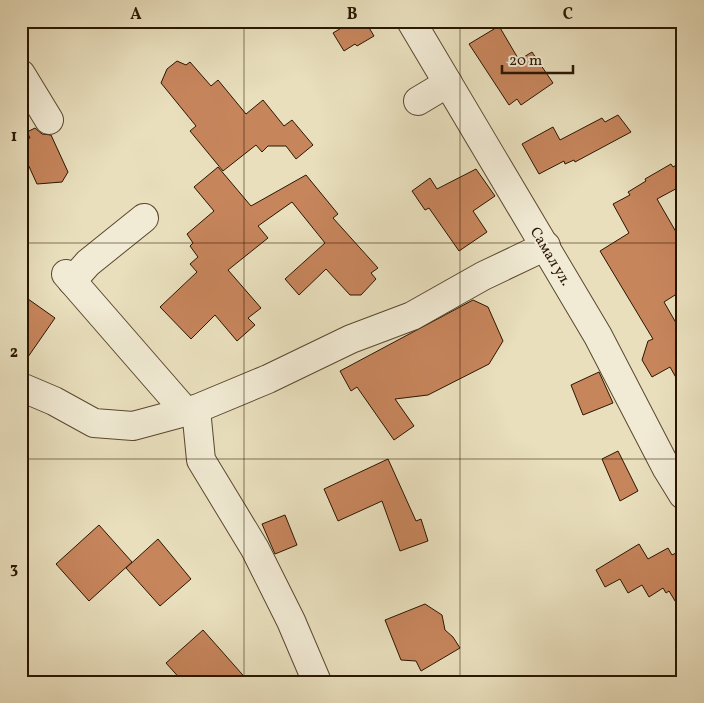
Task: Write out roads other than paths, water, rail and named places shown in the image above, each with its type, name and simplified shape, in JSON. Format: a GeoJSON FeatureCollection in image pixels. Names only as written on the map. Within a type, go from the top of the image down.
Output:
{"type":"FeatureCollection","features":[{"type":"Feature","properties":{"kind":"street","name":"Самал ул."},"geometry":{"type":"LineString","coordinates":[[411,21],[598,336],[667,470],[683,495]]}},
{"type":"Feature","properties":{"kind":"street"},"geometry":{"type":"LineString","coordinates":[[21,74],[49,120]]}},
{"type":"Feature","properties":{"kind":"street"},"geometry":{"type":"LineString","coordinates":[[418,101],[448,83]]}},
{"type":"Feature","properties":{"kind":"street"},"geometry":{"type":"LineString","coordinates":[[144,218],[69,277],[191,410],[201,460],[255,549],[291,621],[317,682]]}},
{"type":"Feature","properties":{"kind":"street"},"geometry":{"type":"LineString","coordinates":[[21,387],[54,401],[94,423],[133,426],[191,410],[268,379],[351,340],[412,316],[483,276],[546,246]]}}]}
